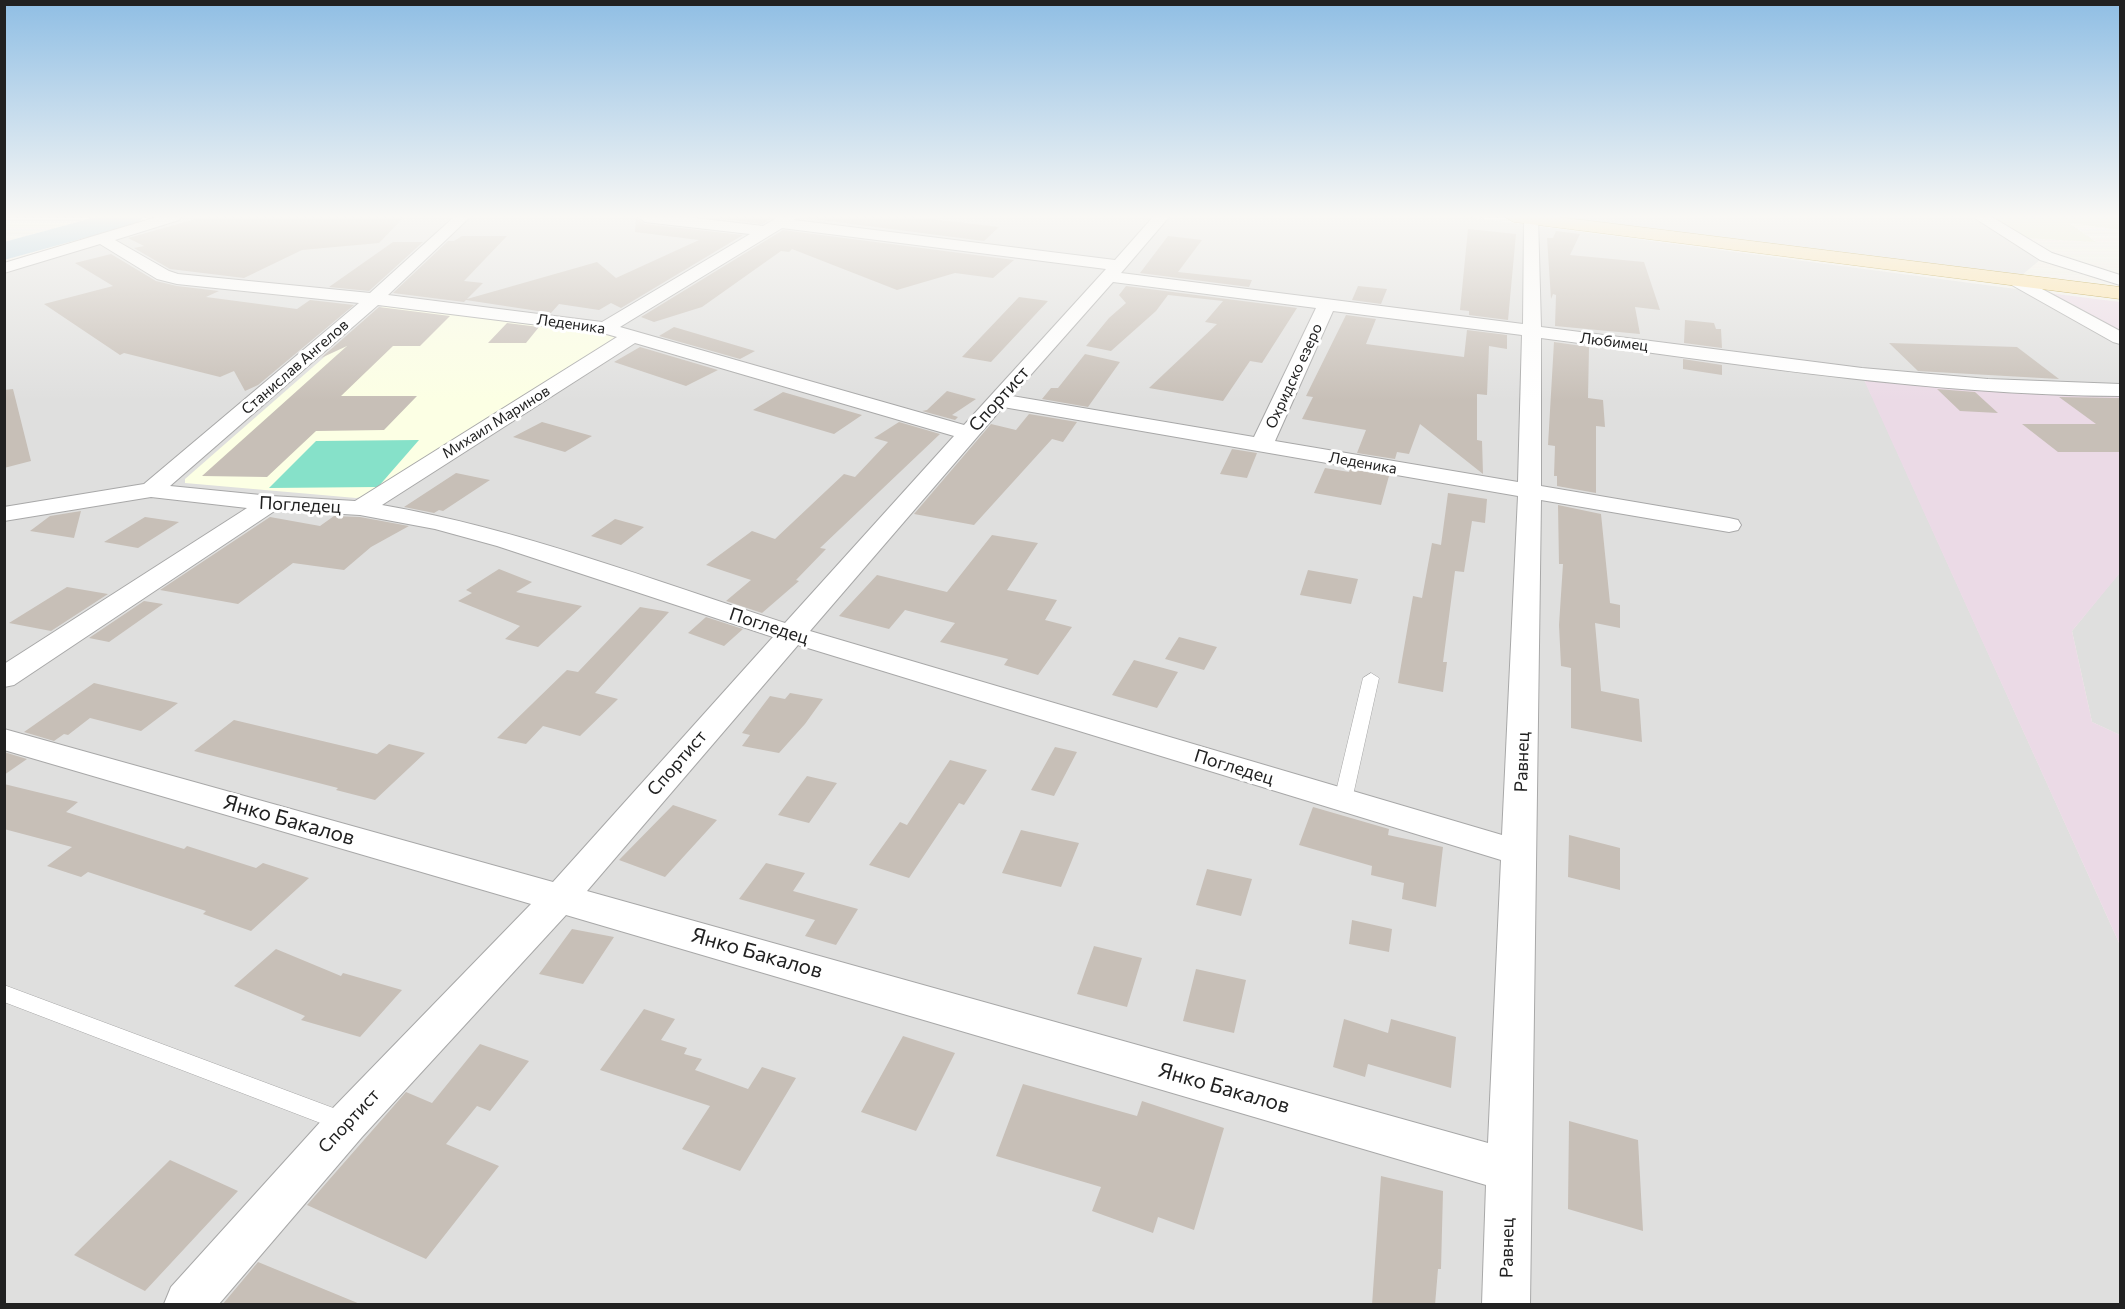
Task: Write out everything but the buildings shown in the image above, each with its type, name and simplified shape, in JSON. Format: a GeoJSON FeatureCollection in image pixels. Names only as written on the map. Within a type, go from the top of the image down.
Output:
{"type":"FeatureCollection","features":[{"type":"Feature","properties":{"kind":"main road"},"geometry":{"type":"LineString","coordinates":[[2001,278],[2121,293]]}},
{"type":"Feature","properties":{"kind":"street","name":"Леденика"},"geometry":{"type":"LineString","coordinates":[[174,278],[374,299],[605,328],[968,433]]}},
{"type":"Feature","properties":{"kind":"street","name":"Станислав Ангелов"},"geometry":{"type":"LineString","coordinates":[[151,490],[397,278]]}},
{"type":"Feature","properties":{"kind":"street"},"geometry":{"type":"LineString","coordinates":[[605,328],[688,278]]}},
{"type":"Feature","properties":{"kind":"street","name":"Спортист"},"geometry":{"type":"LineString","coordinates":[[188,1305],[347,1123],[561,897],[790,634],[1106,278]]}},
{"type":"Feature","properties":{"kind":"street","name":"Любимец"},"geometry":{"type":"LineString","coordinates":[[1162,278],[1327,305],[1862,374],[1988,385],[2121,390]]}},
{"type":"Feature","properties":{"kind":"street","name":"Равнец"},"geometry":{"type":"LineString","coordinates":[[1506,1305],[1508,1170],[1530,491],[1533,331],[1528,278]]}},
{"type":"Feature","properties":{"kind":"street"},"geometry":{"type":"LineString","coordinates":[[2016,280],[2121,338]]}},
{"type":"Feature","properties":{"kind":"street","name":"Охридско езеро"},"geometry":{"type":"LineString","coordinates":[[1261,446],[1327,305]]}},
{"type":"Feature","properties":{"kind":"street","name":"Михаил Маринов"},"geometry":{"type":"LineString","coordinates":[[360,508],[632,336]]}},
{"type":"Feature","properties":{"kind":"street","name":"Леденика"},"geometry":{"type":"LineString","coordinates":[[998,400],[1729,525]]}},
{"type":"Feature","properties":{"kind":"street","name":"Погледец"},"geometry":{"type":"LineString","coordinates":[[4,514],[151,490],[197,497],[360,508],[438,522],[506,541],[790,634],[1520,853]]}},
{"type":"Feature","properties":{"kind":"street"},"geometry":{"type":"LineString","coordinates":[[4,678],[271,503]]}},
{"type":"Feature","properties":{"kind":"street","name":"Янко Бакалов"},"geometry":{"type":"LineString","coordinates":[[4,739],[1508,1170]]}},
{"type":"Feature","properties":{"kind":"lane"},"geometry":{"type":"LineString","coordinates":[[1343,800],[1371,678]]}},
{"type":"Feature","properties":{"kind":"lane"},"geometry":{"type":"LineString","coordinates":[[4,993],[347,1123]]}},
{"type":"Feature","properties":{"kind":"shaded area"},"geometry":{"type":"Polygon","coordinates":[[[4,278],[1933,278],[2024,290],[2120,343],[2120,386],[1858,370],[1867,385],[2120,945],[2120,1304],[5,1304],[4,278]]]}},
{"type":"Feature","properties":{"kind":"shaded area"},"geometry":{"type":"Polygon","coordinates":[[[2049,293],[2120,302],[2120,333],[2049,293]]]}},
{"type":"Feature","properties":{"kind":"shaded area"},"geometry":{"type":"Polygon","coordinates":[[[386,303],[617,333],[620,337],[368,496],[356,498],[185,483],[185,479],[386,303]]]}},
{"type":"Feature","properties":{"kind":"shaded area"},"geometry":{"type":"Polygon","coordinates":[[[1864,380],[1985,390],[2120,394],[2120,573],[2072,631],[2092,722],[2120,735],[2120,945],[1864,380]]]}},
{"type":"Feature","properties":{"kind":"shaded area"},"geometry":{"type":"Polygon","coordinates":[[[2119,573],[2120,735],[2092,722],[2072,631],[2119,573]]]}},
{"type":"Feature","properties":{"kind":"green space"},"geometry":{"type":"Polygon","coordinates":[[[419,440],[378,487],[269,488],[316,441],[419,440]]]}}]}
